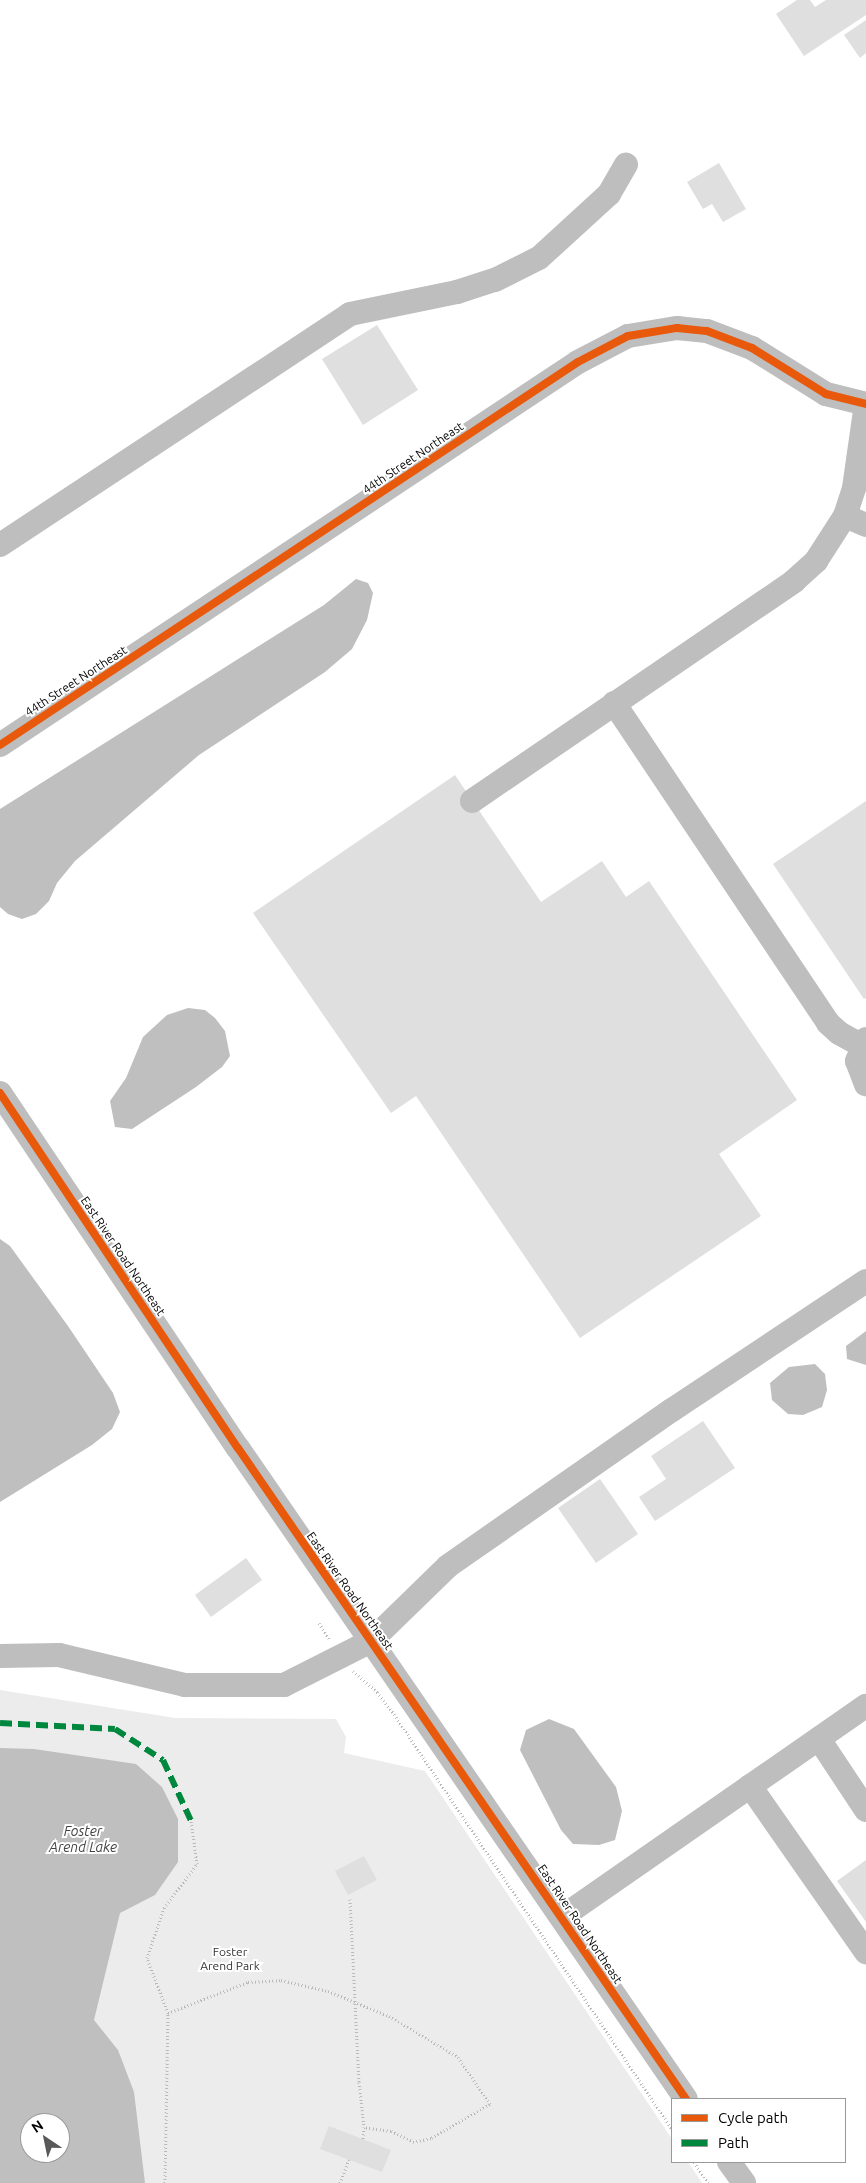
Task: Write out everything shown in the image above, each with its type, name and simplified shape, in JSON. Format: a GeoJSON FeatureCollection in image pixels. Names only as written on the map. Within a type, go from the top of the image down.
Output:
{"type":"FeatureCollection","features":[{"type":"Feature","properties":{"kind":"street"},"geometry":{"type":"LineString","coordinates":[[0,545],[350,314],[457,292],[495,280],[539,258],[609,194],[626,165]]}},
{"type":"Feature","properties":{"kind":"street","name":"44th Street Northeast"},"geometry":{"type":"LineString","coordinates":[[0,745],[578,362],[628,336],[677,328],[707,331],[752,348],[826,394],[866,404]]}},
{"type":"Feature","properties":{"kind":"street"},"geometry":{"type":"LineString","coordinates":[[472,801],[794,580],[856,521],[854,488],[866,404]]}},
{"type":"Feature","properties":{"kind":"street"},"geometry":{"type":"LineString","coordinates":[[614,703],[828,1023],[839,1033],[864,1042],[858,1061],[866,1084]]}},
{"type":"Feature","properties":{"kind":"street","name":"East River Road Northeast"},"geometry":{"type":"LineString","coordinates":[[0,1093],[371,1641],[685,2098]]}},
{"type":"Feature","properties":{"kind":"street"},"geometry":{"type":"LineString","coordinates":[[0,1656],[59,1656],[185,1685],[284,1685],[371,1641],[448,1566],[672,1410],[866,1282]]}},
{"type":"Feature","properties":{"kind":"street"},"geometry":{"type":"LineString","coordinates":[[562,1917],[866,1706]]}},
{"type":"Feature","properties":{"kind":"street"},"geometry":{"type":"LineString","coordinates":[[819,1738],[866,1810]]}},
{"type":"Feature","properties":{"kind":"street"},"geometry":{"type":"LineString","coordinates":[[750,1786],[866,1952]]}},
{"type":"Feature","properties":{"kind":"street"},"geometry":{"type":"LineString","coordinates":[[730,2163],[744,2183]]}},
{"type":"Feature","properties":{"kind":"path"},"geometry":{"type":"LineString","coordinates":[[319,1623],[341,1657],[377,1692],[394,1714],[671,2128]]}},
{"type":"Feature","properties":{"kind":"path"},"geometry":{"type":"LineString","coordinates":[[165,2183],[168,2013],[148,1958],[164,1908],[197,1864],[191,1821]]}},
{"type":"Feature","properties":{"kind":"path"},"geometry":{"type":"LineString","coordinates":[[350,1899],[364,2128],[363,2139]]}},
{"type":"Feature","properties":{"kind":"path"},"geometry":{"type":"LineString","coordinates":[[168,2013],[248,1982],[281,1980],[328,1991],[389,2016],[458,2057],[490,2104],[431,2138],[414,2142],[390,2131],[364,2128]]}},
{"type":"Feature","properties":{"kind":"path"},"geometry":{"type":"LineString","coordinates":[[340,2183],[349,2160]]}},
{"type":"Feature","properties":{"kind":"path"},"geometry":{"type":"LineString","coordinates":[[695,2163],[708,2183]]}},
{"type":"Feature","properties":{"kind":"green space","name":"Foster Arend Park"},"geometry":{"type":"Polygon","coordinates":[[[0,1690],[175,1718],[336,1719],[346,1737],[344,1753],[425,1771],[671,2138],[671,2163],[689,2163],[702,2183],[0,2183],[0,1690]]]}},
{"type":"Feature","properties":{"kind":"water"},"geometry":{"type":"Polygon","coordinates":[[[356,579],[368,583],[373,593],[367,620],[352,649],[325,672],[199,755],[75,861],[57,883],[49,901],[36,914],[22,919],[8,914],[0,907],[0,809],[324,605],[356,579]]]}},
{"type":"Feature","properties":{"kind":"water"},"geometry":{"type":"Polygon","coordinates":[[[188,1008],[205,1010],[215,1018],[225,1031],[230,1056],[222,1067],[196,1087],[132,1129],[115,1127],[110,1101],[126,1078],[143,1037],[167,1015],[188,1008]]]}},
{"type":"Feature","properties":{"kind":"water"},"geometry":{"type":"Polygon","coordinates":[[[0,1239],[10,1246],[68,1326],[113,1393],[120,1412],[112,1429],[92,1445],[0,1502],[0,1239]]]}},
{"type":"Feature","properties":{"kind":"water"},"geometry":{"type":"Polygon","coordinates":[[[866,1331],[866,1365],[847,1359],[846,1346],[866,1331]]]}},
{"type":"Feature","properties":{"kind":"water"},"geometry":{"type":"Polygon","coordinates":[[[815,1364],[825,1374],[827,1390],[822,1407],[803,1415],[788,1414],[772,1400],[770,1383],[789,1367],[815,1364]]]}},
{"type":"Feature","properties":{"kind":"water"},"geometry":{"type":"Polygon","coordinates":[[[549,1719],[574,1729],[616,1787],[622,1811],[615,1840],[599,1845],[573,1844],[561,1830],[520,1750],[526,1730],[549,1719]]]}},
{"type":"Feature","properties":{"kind":"water","name":"Foster Arend Lake"},"geometry":{"type":"Polygon","coordinates":[[[0,1748],[34,1749],[136,1764],[162,1787],[178,1819],[178,1862],[155,1895],[120,1913],[94,2020],[118,2050],[134,2092],[145,2183],[0,2183],[0,1748]]]}},
{"type":"Feature","properties":{"kind":"building"},"geometry":{"type":"Polygon","coordinates":[[[797,0],[810,0],[815,7],[826,0],[866,0],[866,15],[804,56],[776,14],[797,0]]]}},
{"type":"Feature","properties":{"kind":"building"},"geometry":{"type":"Polygon","coordinates":[[[866,20],[866,53],[860,58],[844,35],[866,20]]]}},
{"type":"Feature","properties":{"kind":"building"},"geometry":{"type":"Polygon","coordinates":[[[719,163],[746,209],[723,222],[712,204],[703,209],[687,182],[719,163]]]}},
{"type":"Feature","properties":{"kind":"building"},"geometry":{"type":"Polygon","coordinates":[[[377,325],[418,390],[363,425],[322,359],[377,325]]]}},
{"type":"Feature","properties":{"kind":"building"},"geometry":{"type":"Polygon","coordinates":[[[455,775],[541,902],[602,861],[626,897],[649,881],[797,1100],[719,1154],[761,1216],[580,1338],[416,1096],[391,1113],[253,913],[455,775]]]}},
{"type":"Feature","properties":{"kind":"building"},"geometry":{"type":"Polygon","coordinates":[[[866,801],[866,998],[864,999],[773,864],[866,801]]]}},
{"type":"Feature","properties":{"kind":"building"},"geometry":{"type":"Polygon","coordinates":[[[703,1421],[735,1468],[655,1521],[639,1497],[666,1479],[651,1456],[703,1421]]]}},
{"type":"Feature","properties":{"kind":"building"},"geometry":{"type":"Polygon","coordinates":[[[600,1479],[638,1534],[596,1563],[558,1508],[600,1479]]]}},
{"type":"Feature","properties":{"kind":"building"},"geometry":{"type":"Polygon","coordinates":[[[246,1558],[262,1580],[211,1617],[195,1595],[246,1558]]]}},
{"type":"Feature","properties":{"kind":"building"},"geometry":{"type":"Polygon","coordinates":[[[364,1856],[377,1880],[348,1895],[335,1871],[364,1856]]]}},
{"type":"Feature","properties":{"kind":"building"},"geometry":{"type":"Polygon","coordinates":[[[866,1860],[866,1922],[837,1881],[866,1860]]]}},
{"type":"Feature","properties":{"kind":"building"},"geometry":{"type":"Polygon","coordinates":[[[329,2126],[391,2150],[382,2172],[320,2149],[329,2126]]]}},
{"type":"Feature","properties":{"kind":"marked path"},"geometry":{"type":"LineString","coordinates":[[0,1723],[115,1729],[163,1760],[191,1821]]}},
{"type":"Feature","properties":{"kind":"cycle path"},"geometry":{"type":"LineString","coordinates":[[0,745],[578,362],[628,336],[677,328],[707,331],[752,348],[826,394],[866,404]]}},
{"type":"Feature","properties":{"kind":"cycle path"},"geometry":{"type":"LineString","coordinates":[[0,1093],[238,1448],[685,2098]]}}]}
